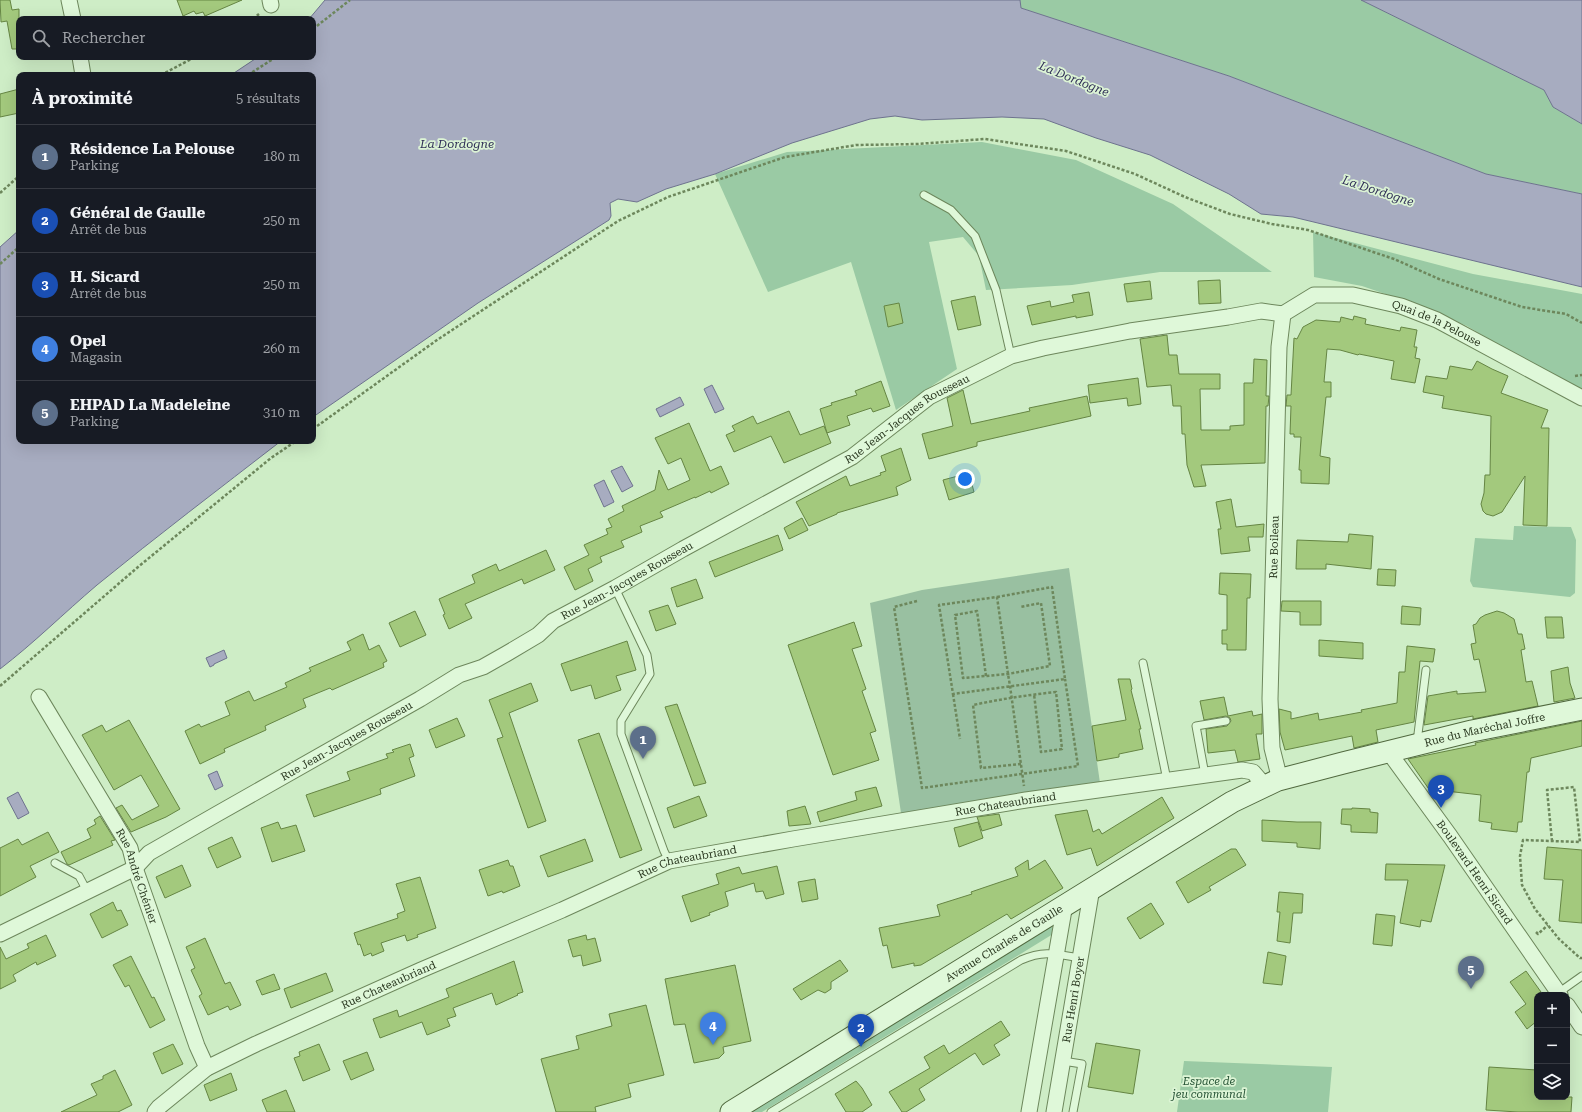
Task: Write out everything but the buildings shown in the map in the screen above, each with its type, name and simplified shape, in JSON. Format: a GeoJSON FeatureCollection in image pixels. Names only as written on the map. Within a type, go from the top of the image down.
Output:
{"type":"FeatureCollection","features":[{"type":"Feature","properties":{"kind":"main road","name":"Rue du Maréchal Joffre"},"geometry":{"type":"LineString","coordinates":[[1272,783],[1416,744],[1582,709]]}},
{"type":"Feature","properties":{"kind":"main road","name":"Avenue Charles de Gaulle"},"geometry":{"type":"LineString","coordinates":[[731,1112],[1232,802],[1272,783]]}},
{"type":"Feature","properties":{"kind":"street"},"geometry":{"type":"LineString","coordinates":[[69,0],[72,16]]}},
{"type":"Feature","properties":{"kind":"street"},"geometry":{"type":"LineString","coordinates":[[81,60],[83,72]]}},
{"type":"Feature","properties":{"kind":"street","name":"Quai de la Pelouse"},"geometry":{"type":"LineString","coordinates":[[1283,314],[1314,294],[1354,294],[1402,306],[1437,320],[1582,398]]}},
{"type":"Feature","properties":{"kind":"street","name":"Rue Jean-Jacques Rousseau"},"geometry":{"type":"LineString","coordinates":[[0,934],[135,868],[152,851],[420,699],[459,675],[483,667],[506,654],[538,635],[553,621],[852,457],[929,397],[1011,356],[1043,348],[1130,331],[1261,311],[1283,314]]}},
{"type":"Feature","properties":{"kind":"street","name":"Rue Boileau"},"geometry":{"type":"LineString","coordinates":[[1272,783],[1270,699],[1279,347],[1283,314]]}},
{"type":"Feature","properties":{"kind":"street","name":"Rue André Chénier"},"geometry":{"type":"LineString","coordinates":[[39,697],[130,848],[135,868],[197,1046],[208,1068]]}},
{"type":"Feature","properties":{"kind":"street","name":"Boulevard Henri Sicard"},"geometry":{"type":"LineString","coordinates":[[1388,751],[1450,836],[1558,992]]}},
{"type":"Feature","properties":{"kind":"street","name":"Rue Chateaubriand"},"geometry":{"type":"LineString","coordinates":[[155,1112],[159,1107],[208,1068],[256,1044],[421,970],[562,910],[669,861],[1026,800],[1242,770],[1253,772],[1272,783]]}},
{"type":"Feature","properties":{"kind":"street","name":"Rue Henri Boyer"},"geometry":{"type":"LineString","coordinates":[[1054,1112],[1092,888]]}},
{"type":"Feature","properties":{"kind":"street"},"geometry":{"type":"LineString","coordinates":[[1029,1112],[1065,904]]}},
{"type":"Feature","properties":{"kind":"street"},"geometry":{"type":"LineString","coordinates":[[1570,1009],[1582,1027]]}},
{"type":"Feature","properties":{"kind":"lane"},"geometry":{"type":"LineString","coordinates":[[924,195],[951,210],[976,236],[996,290],[1011,356]]}},
{"type":"Feature","properties":{"kind":"lane"},"geometry":{"type":"LineString","coordinates":[[615,588],[646,655],[650,674],[621,721],[621,734],[669,861]]}},
{"type":"Feature","properties":{"kind":"lane"},"geometry":{"type":"LineString","coordinates":[[1142,663],[1166,780]]}},
{"type":"Feature","properties":{"kind":"lane"},"geometry":{"type":"LineString","coordinates":[[1416,744],[1426,670]]}},
{"type":"Feature","properties":{"kind":"lane"},"geometry":{"type":"LineString","coordinates":[[1205,775],[1196,726],[1226,721]]}},
{"type":"Feature","properties":{"kind":"lane"},"geometry":{"type":"LineString","coordinates":[[55,863],[79,876],[87,891]]}},
{"type":"Feature","properties":{"kind":"lane"},"geometry":{"type":"LineString","coordinates":[[771,1112],[1021,960],[1034,954],[1045,952],[1080,958]]}},
{"type":"Feature","properties":{"kind":"lane"},"geometry":{"type":"LineString","coordinates":[[1562,992],[1582,976]]}},
{"type":"Feature","properties":{"kind":"lane"},"geometry":{"type":"LineString","coordinates":[[1062,1061],[1082,1064],[1073,1112]]}},
{"type":"Feature","properties":{"kind":"path"},"geometry":{"type":"LineString","coordinates":[[316,27],[350,0]]}},
{"type":"Feature","properties":{"kind":"path"},"geometry":{"type":"LineString","coordinates":[[167,72],[189,60]]}},
{"type":"Feature","properties":{"kind":"path"},"geometry":{"type":"LineString","coordinates":[[253,72],[271,60]]}},
{"type":"Feature","properties":{"kind":"path"},"geometry":{"type":"LineString","coordinates":[[316,427],[437,340],[618,221],[668,197],[785,157],[856,145],[917,144],[985,139],[1066,151],[1135,174],[1185,197],[1230,214],[1272,224],[1308,230],[1394,259],[1439,279],[1522,307],[1566,314],[1582,323]]}},
{"type":"Feature","properties":{"kind":"path"},"geometry":{"type":"LineString","coordinates":[[0,193],[16,179]]}},
{"type":"Feature","properties":{"kind":"path"},"geometry":{"type":"LineString","coordinates":[[0,264],[16,251]]}},
{"type":"Feature","properties":{"kind":"path"},"geometry":{"type":"LineString","coordinates":[[0,686],[144,562],[272,458],[292,444]]}},
{"type":"Feature","properties":{"kind":"path"},"geometry":{"type":"LineString","coordinates":[[917,601],[894,607],[922,788],[1078,766],[1052,587],[939,606],[960,739]]}},
{"type":"Feature","properties":{"kind":"path"},"geometry":{"type":"LineString","coordinates":[[997,597],[1026,800]]}},
{"type":"Feature","properties":{"kind":"path"},"geometry":{"type":"LineString","coordinates":[[986,676],[977,612],[955,615],[963,678],[986,676],[1008,674],[1050,666],[1041,603],[1020,607]]}},
{"type":"Feature","properties":{"kind":"path"},"geometry":{"type":"LineString","coordinates":[[953,694],[1065,679]]}},
{"type":"Feature","properties":{"kind":"path"},"geometry":{"type":"LineString","coordinates":[[1021,764],[981,768],[973,705],[1011,697],[1034,694],[1056,692],[1062,749],[1041,752],[1034,694]]}},
{"type":"Feature","properties":{"kind":"path"},"geometry":{"type":"LineString","coordinates":[[1552,841],[1547,790],[1574,787],[1581,842],[1552,841],[1523,840],[1520,856],[1522,885],[1535,909],[1559,939],[1580,958],[1582,958]]}},
{"type":"Feature","properties":{"kind":"green space"},"geometry":{"type":"Polygon","coordinates":[[[1020,0],[1361,0],[1544,90],[1553,107],[1582,124],[1582,194],[1486,174],[1229,76],[1021,8],[1020,0]]]}},
{"type":"Feature","properties":{"kind":"green space"},"geometry":{"type":"Polygon","coordinates":[[[982,142],[1076,160],[1173,204],[1272,272],[1160,272],[1072,285],[986,290],[979,256],[963,237],[929,242],[957,369],[896,410],[851,262],[768,292],[715,174],[787,152],[982,142]]]}},
{"type":"Feature","properties":{"kind":"green space"},"geometry":{"type":"Polygon","coordinates":[[[1313,232],[1473,274],[1582,294],[1582,389],[1515,355],[1467,326],[1406,301],[1362,286],[1314,277],[1313,232]]]}},
{"type":"Feature","properties":{"kind":"green space"},"geometry":{"type":"Polygon","coordinates":[[[1514,526],[1571,527],[1576,540],[1575,593],[1570,597],[1473,587],[1470,581],[1475,538],[1513,540],[1514,526]]]}},
{"type":"Feature","properties":{"kind":"green space"},"geometry":{"type":"Polygon","coordinates":[[[1069,568],[1100,783],[901,813],[870,603],[922,590],[1069,568]]]}},
{"type":"Feature","properties":{"kind":"green space"},"geometry":{"type":"Polygon","coordinates":[[[1052,926],[1053,934],[762,1112],[749,1112],[1052,926]]]}},
{"type":"Feature","properties":{"kind":"green space","name":"Espace de jeu communal"},"geometry":{"type":"Polygon","coordinates":[[[1184,1061],[1332,1067],[1328,1112],[1177,1112],[1184,1061]]]}},
{"type":"Feature","properties":{"kind":"water","name":"La Dordogne"},"geometry":{"type":"Polygon","coordinates":[[[325,0],[1020,0],[1021,8],[1229,76],[1486,174],[1582,194],[1582,287],[1293,217],[1261,214],[1229,194],[1150,155],[1096,138],[1044,119],[1002,117],[922,120],[895,116],[870,119],[792,143],[715,174],[666,189],[637,202],[618,199],[610,203],[611,216],[609,220],[478,303],[316,415],[316,72],[236,72],[254,60],[316,60],[316,16],[312,16],[325,0]]]}},
{"type":"Feature","properties":{"kind":"water"},"geometry":{"type":"Polygon","coordinates":[[[1361,0],[1582,0],[1582,124],[1553,107],[1544,90],[1361,0]]]}},
{"type":"Feature","properties":{"kind":"water"},"geometry":{"type":"Polygon","coordinates":[[[16,233],[16,444],[277,444],[97,585],[25,649],[0,669],[0,247],[16,233]]]}},
{"type":"Feature","properties":{"kind":"water"},"geometry":{"type":"Polygon","coordinates":[[[712,385],[724,409],[715,413],[704,389],[712,385]]]}},
{"type":"Feature","properties":{"kind":"water"},"geometry":{"type":"Polygon","coordinates":[[[680,397],[684,405],[660,417],[656,409],[680,397]]]}},
{"type":"Feature","properties":{"kind":"water"},"geometry":{"type":"Polygon","coordinates":[[[622,466],[633,486],[622,492],[611,471],[622,466]]]}},
{"type":"Feature","properties":{"kind":"water"},"geometry":{"type":"Polygon","coordinates":[[[604,480],[614,502],[604,507],[594,485],[604,480]]]}},
{"type":"Feature","properties":{"kind":"water"},"geometry":{"type":"Polygon","coordinates":[[[224,650],[227,658],[210,667],[206,658],[224,650]]]}},
{"type":"Feature","properties":{"kind":"water"},"geometry":{"type":"Polygon","coordinates":[[[217,771],[223,786],[215,790],[208,775],[217,771]]]}},
{"type":"Feature","properties":{"kind":"water"},"geometry":{"type":"Polygon","coordinates":[[[18,792],[29,813],[18,819],[7,798],[18,792]]]}},
{"type":"Feature","properties":{"kind":"place","name":"Résidence La Pelouse"},"geometry":{"type":"Point","coordinates":[643,759]}},
{"type":"Feature","properties":{"kind":"place","name":"H. Sicard"},"geometry":{"type":"Point","coordinates":[1441,808]}},
{"type":"Feature","properties":{"kind":"place","name":"EHPAD La Madeleine"},"geometry":{"type":"Point","coordinates":[1471,989]}},
{"type":"Feature","properties":{"kind":"place","name":"Opel"},"geometry":{"type":"Point","coordinates":[713,1045]}},
{"type":"Feature","properties":{"kind":"place","name":"Général de Gaulle"},"geometry":{"type":"Point","coordinates":[861,1047]}}]}
